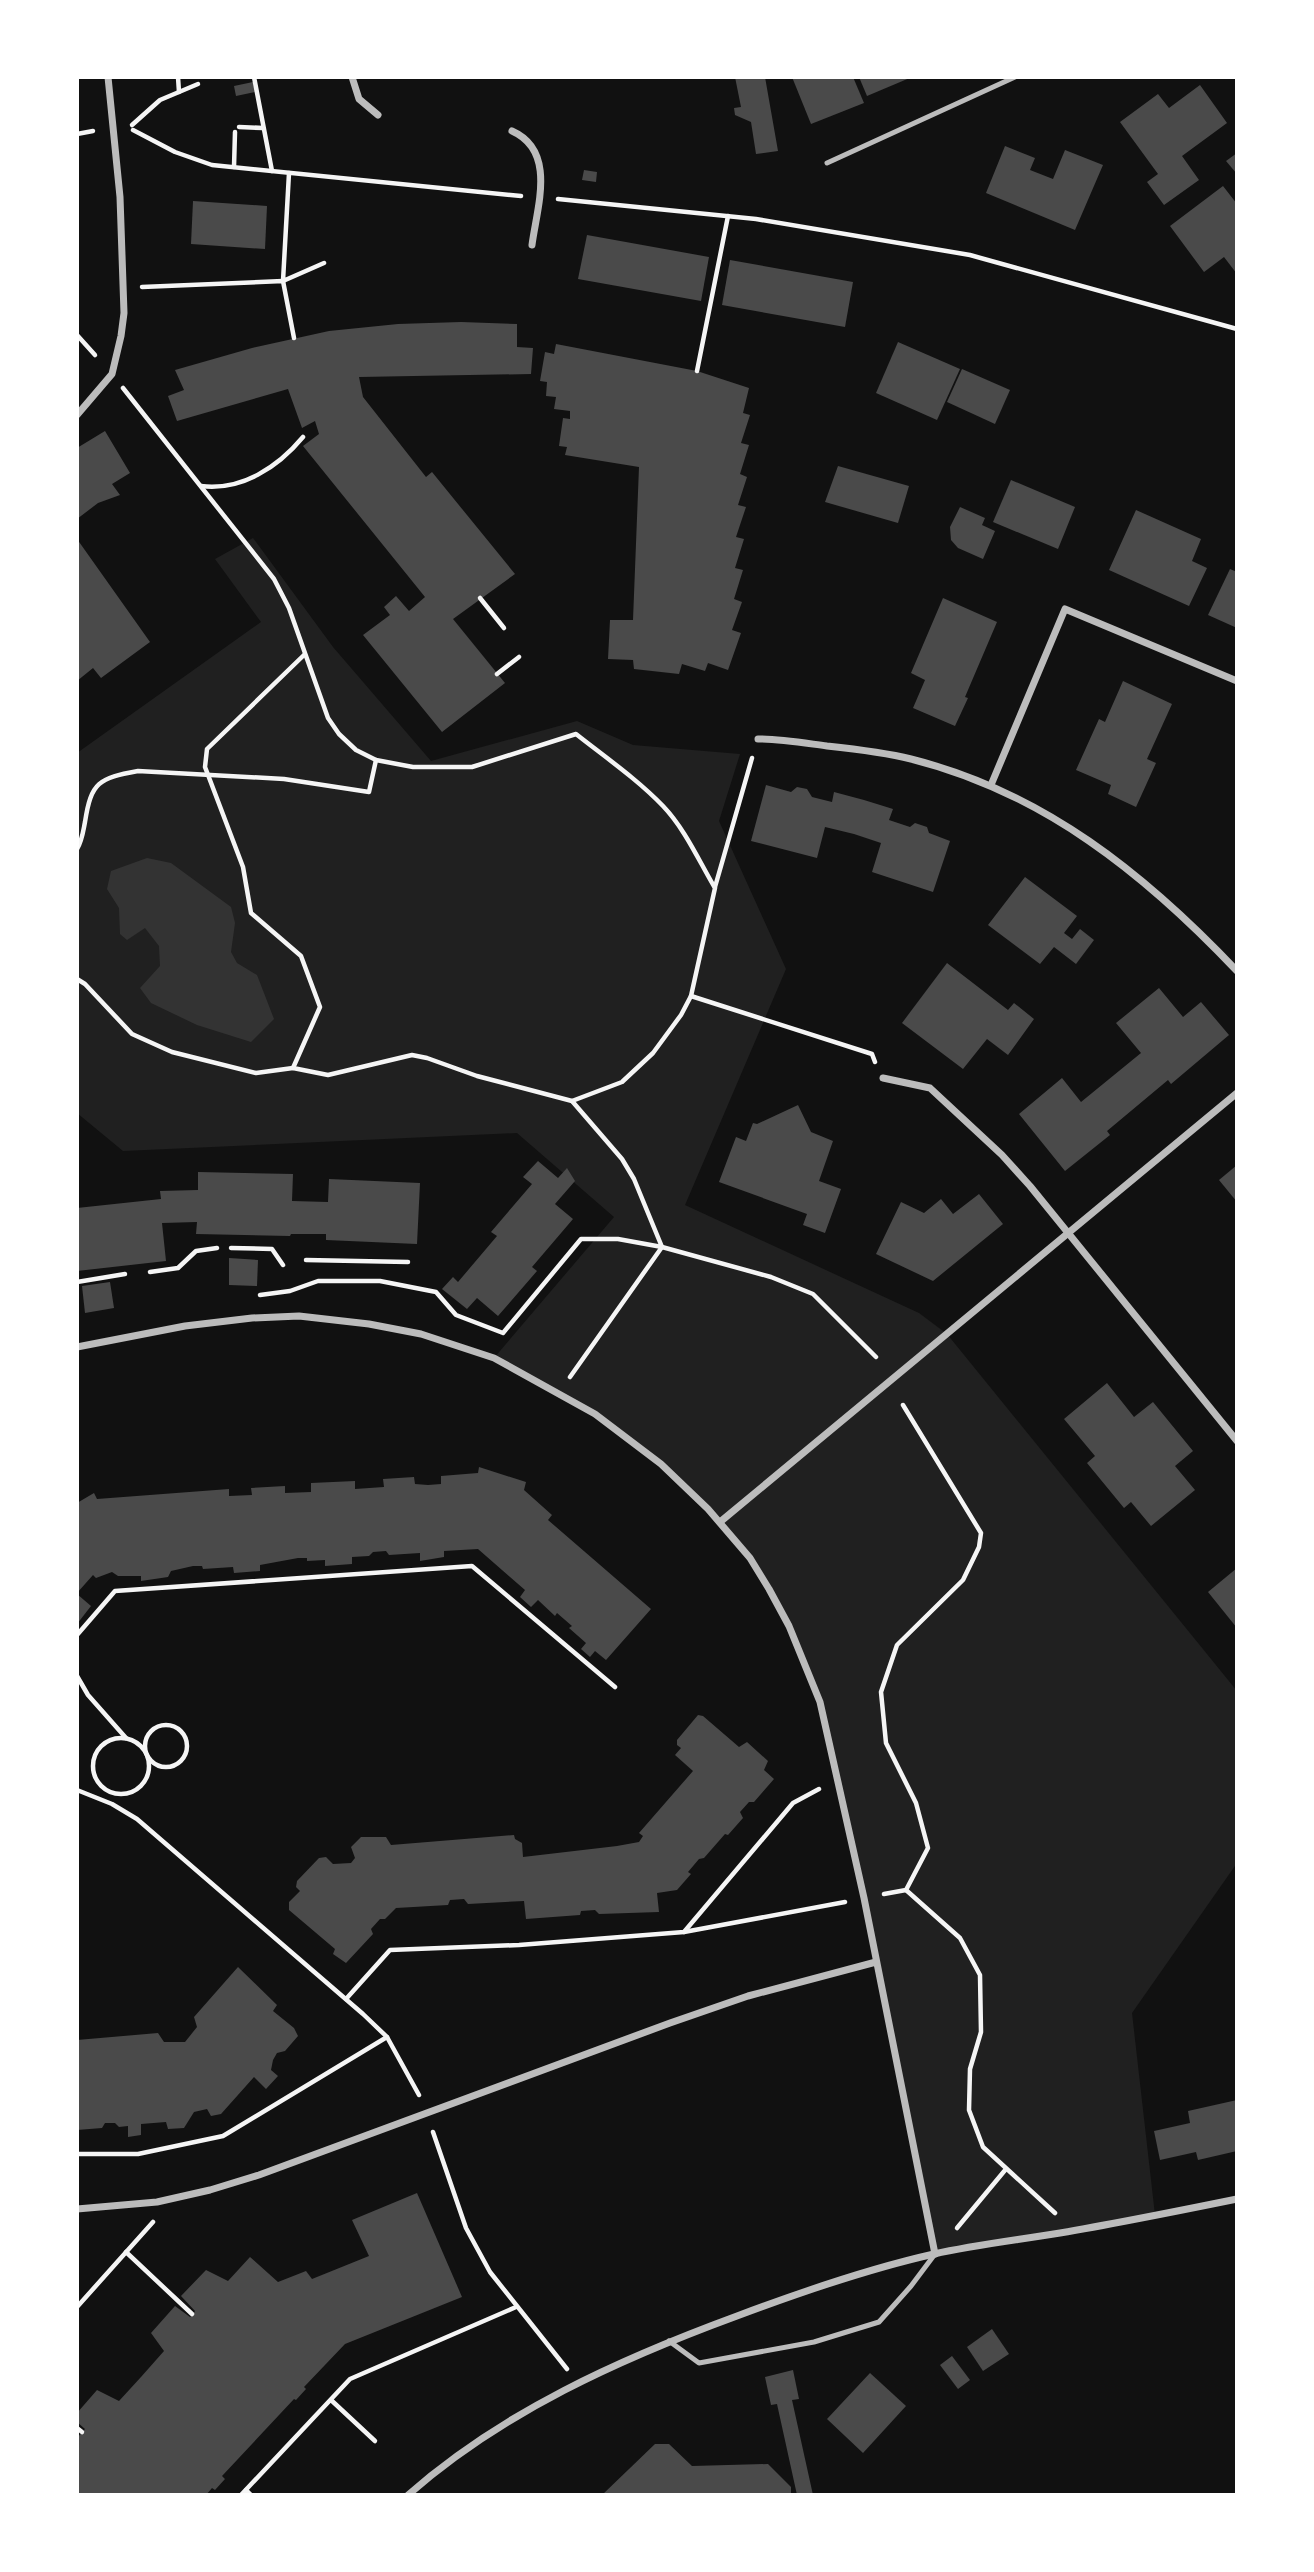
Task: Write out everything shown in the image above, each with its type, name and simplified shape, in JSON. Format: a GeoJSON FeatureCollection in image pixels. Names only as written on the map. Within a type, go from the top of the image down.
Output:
{"type":"FeatureCollection","features":[{"type":"Feature","properties":{"kind":"street"},"geometry":{"type":"LineString","coordinates":[[77,415],[111,374],[121,336],[124,287],[108,77]]}},
{"type":"Feature","properties":{"kind":"street"},"geometry":{"type":"LineString","coordinates":[[352,77],[359,99],[378,114]]}},
{"type":"Feature","properties":{"kind":"street"},"geometry":{"type":"LineString","coordinates":[[512,131],[523,136],[539,157],[541,174],[531,245]]}},
{"type":"Feature","properties":{"kind":"street"},"geometry":{"type":"LineString","coordinates":[[991,785],[1065,609],[1237,681]]}},
{"type":"Feature","properties":{"kind":"street"},"geometry":{"type":"LineString","coordinates":[[758,739],[862,750],[910,759],[991,785],[1035,806],[1123,864],[1172,906],[1237,971]]}},
{"type":"Feature","properties":{"kind":"street"},"geometry":{"type":"LineString","coordinates":[[883,1078],[930,1088],[1002,1155],[1237,1441]]}},
{"type":"Feature","properties":{"kind":"street"},"geometry":{"type":"LineString","coordinates":[[720,1522],[1237,1093]]}},
{"type":"Feature","properties":{"kind":"street"},"geometry":{"type":"LineString","coordinates":[[77,1347],[185,1326],[251,1318],[299,1316],[369,1324],[421,1334],[494,1358],[559,1392],[629,1438],[681,1483],[720,1522],[750,1558],[789,1626],[820,1702],[864,1898],[935,2254]]}},
{"type":"Feature","properties":{"kind":"street"},"geometry":{"type":"LineString","coordinates":[[77,2209],[177,2197],[259,2175],[683,2018],[748,1996],[876,1962]]}},
{"type":"Feature","properties":{"kind":"street"},"geometry":{"type":"LineString","coordinates":[[408,2495],[468,2449],[521,2415],[579,2383],[669,2341],[834,2281],[935,2254],[1237,2199]]}},
{"type":"Feature","properties":{"kind":"lane"},"geometry":{"type":"LineString","coordinates":[[827,163],[1015,77]]}},
{"type":"Feature","properties":{"kind":"lane"},"geometry":{"type":"LineString","coordinates":[[669,2341],[699,2363],[814,2342],[879,2322],[912,2286],[935,2254]]}},
{"type":"Feature","properties":{"kind":"path"},"geometry":{"type":"LineString","coordinates":[[178,77],[180,92]]}},
{"type":"Feature","properties":{"kind":"path"},"geometry":{"type":"LineString","coordinates":[[254,77],[272,171]]}},
{"type":"Feature","properties":{"kind":"path"},"geometry":{"type":"LineString","coordinates":[[198,84],[160,100],[128,128],[175,152],[212,165],[728,216],[970,255],[1237,329]]}},
{"type":"Feature","properties":{"kind":"path"},"geometry":{"type":"LineString","coordinates":[[239,127],[264,128]]}},
{"type":"Feature","properties":{"kind":"path"},"geometry":{"type":"LineString","coordinates":[[77,134],[113,128]]}},
{"type":"Feature","properties":{"kind":"path"},"geometry":{"type":"LineString","coordinates":[[234,167],[235,132]]}},
{"type":"Feature","properties":{"kind":"path"},"geometry":{"type":"LineString","coordinates":[[289,173],[283,281],[294,338]]}},
{"type":"Feature","properties":{"kind":"path"},"geometry":{"type":"LineString","coordinates":[[697,371],[728,216]]}},
{"type":"Feature","properties":{"kind":"path"},"geometry":{"type":"LineString","coordinates":[[124,287],[283,281],[324,263]]}},
{"type":"Feature","properties":{"kind":"path"},"geometry":{"type":"LineString","coordinates":[[111,374],[274,579],[289,608],[328,718],[339,734],[356,750],[376,760],[413,767],[472,767],[576,734],[665,807],[715,888]]}},
{"type":"Feature","properties":{"kind":"path"},"geometry":{"type":"LineString","coordinates":[[200,485],[226,484],[251,478],[279,462],[303,438]]}},
{"type":"Feature","properties":{"kind":"path"},"geometry":{"type":"LineString","coordinates":[[480,598],[504,628]]}},
{"type":"Feature","properties":{"kind":"path"},"geometry":{"type":"LineString","coordinates":[[293,1068],[320,1007],[300,956],[251,913],[243,867],[205,767],[207,749],[304,655]]}},
{"type":"Feature","properties":{"kind":"path"},"geometry":{"type":"LineString","coordinates":[[497,674],[519,657]]}},
{"type":"Feature","properties":{"kind":"path"},"geometry":{"type":"LineString","coordinates":[[572,1101],[622,1082],[653,1053],[681,1015],[691,996],[715,888],[758,739]]}},
{"type":"Feature","properties":{"kind":"path"},"geometry":{"type":"LineString","coordinates":[[77,849],[83,836],[88,801],[96,785],[115,776],[138,771],[284,779],[369,792],[376,760]]}},
{"type":"Feature","properties":{"kind":"path"},"geometry":{"type":"LineString","coordinates":[[77,979],[85,984],[132,1034],[172,1052],[256,1073],[293,1068],[328,1075],[411,1055],[572,1101],[622,1159],[634,1180],[662,1247]]}},
{"type":"Feature","properties":{"kind":"path"},"geometry":{"type":"LineString","coordinates":[[691,996],[872,1055],[883,1078]]}},
{"type":"Feature","properties":{"kind":"path"},"geometry":{"type":"LineString","coordinates":[[250,1296],[290,1291],[318,1281],[380,1281],[436,1292],[456,1315],[503,1333],[581,1239],[618,1239],[662,1247],[771,1277],[813,1294],[876,1357]]}},
{"type":"Feature","properties":{"kind":"path"},"geometry":{"type":"LineString","coordinates":[[559,1392],[662,1247]]}},
{"type":"Feature","properties":{"kind":"path"},"geometry":{"type":"LineString","coordinates":[[150,1272],[178,1268],[196,1251],[217,1248]]}},
{"type":"Feature","properties":{"kind":"path"},"geometry":{"type":"LineString","coordinates":[[231,1248],[272,1249],[283,1265]]}},
{"type":"Feature","properties":{"kind":"path"},"geometry":{"type":"LineString","coordinates":[[306,1260],[408,1262]]}},
{"type":"Feature","properties":{"kind":"path"},"geometry":{"type":"LineString","coordinates":[[77,1282],[125,1274]]}},
{"type":"Feature","properties":{"kind":"path"},"geometry":{"type":"LineString","coordinates":[[346,2000],[390,1950],[519,1945],[684,1932],[906,1889],[928,1848],[916,1802],[886,1743],[881,1692],[897,1645],[964,1580],[979,1547],[981,1533],[903,1405]]}},
{"type":"Feature","properties":{"kind":"path"},"geometry":{"type":"LineString","coordinates":[[77,1635],[115,1591],[472,1566],[615,1687]]}},
{"type":"Feature","properties":{"kind":"path"},"geometry":{"type":"LineString","coordinates":[[77,1676],[88,1695],[127,1738],[136,1742],[147,1755],[157,1765],[171,1767],[186,1753],[186,1739],[182,1733],[171,1726],[157,1727],[147,1736],[145,1749],[147,1755],[149,1765],[143,1783],[127,1793],[115,1794],[101,1786],[96,1779],[93,1761],[101,1745],[118,1738],[127,1738]]}},
{"type":"Feature","properties":{"kind":"path"},"geometry":{"type":"LineString","coordinates":[[684,1932],[793,1804],[839,1779]]}},
{"type":"Feature","properties":{"kind":"path"},"geometry":{"type":"LineString","coordinates":[[77,1790],[112,1804],[137,1818],[387,2037],[401,2059],[427,2114],[466,2228],[490,2272],[579,2383]]}},
{"type":"Feature","properties":{"kind":"path"},"geometry":{"type":"LineString","coordinates":[[112,1804],[115,1794]]}},
{"type":"Feature","properties":{"kind":"path"},"geometry":{"type":"LineString","coordinates":[[906,1889],[960,1938],[980,1975],[981,2032],[970,2069],[969,2110],[984,2147],[1073,2230]]}},
{"type":"Feature","properties":{"kind":"path"},"geometry":{"type":"LineString","coordinates":[[77,2154],[138,2154],[223,2136],[387,2037]]}},
{"type":"Feature","properties":{"kind":"path"},"geometry":{"type":"LineString","coordinates":[[935,2254],[1006,2169]]}},
{"type":"Feature","properties":{"kind":"path"},"geometry":{"type":"LineString","coordinates":[[77,2308],[177,2197]]}},
{"type":"Feature","properties":{"kind":"path"},"geometry":{"type":"LineString","coordinates":[[125,2252],[192,2314]]}},
{"type":"Feature","properties":{"kind":"path"},"geometry":{"type":"LineString","coordinates":[[241,2495],[350,2379],[516,2307]]}},
{"type":"Feature","properties":{"kind":"path"},"geometry":{"type":"LineString","coordinates":[[331,2400],[375,2441]]}},
{"type":"Feature","properties":{"kind":"path"},"geometry":{"type":"LineString","coordinates":[[77,2428],[82,2432]]}},
{"type":"Feature","properties":{"kind":"path"},"geometry":{"type":"LineString","coordinates":[[246,2490],[251,2495]]}},
{"type":"Feature","properties":{"kind":"shaded area"},"geometry":{"type":"Polygon","coordinates":[[[253,538],[333,647],[431,761],[577,721],[633,745],[740,754],[719,821],[786,969],[685,1205],[919,1313],[947,1334],[1237,1691],[1237,1863],[1132,2013],[1155,2215],[935,2254],[820,1702],[769,1589],[720,1522],[629,1438],[494,1358],[614,1217],[517,1133],[123,1151],[77,1113],[77,753],[261,622],[215,559],[253,538]]]}},
{"type":"Feature","properties":{"kind":"shaded area"},"geometry":{"type":"Polygon","coordinates":[[[147,858],[171,863],[231,907],[235,923],[231,952],[237,963],[257,975],[274,1019],[251,1042],[197,1025],[151,1003],[140,988],[160,966],[159,946],[145,928],[127,940],[120,934],[119,908],[107,889],[111,871],[147,858]]]}},
{"type":"Feature","properties":{"kind":"building"},"geometry":{"type":"Polygon","coordinates":[[[735,77],[765,77],[778,151],[756,154],[751,122],[735,115],[734,108],[741,107],[735,77]]]}},
{"type":"Feature","properties":{"kind":"building"},"geometry":{"type":"Polygon","coordinates":[[[792,77],[853,77],[864,103],[811,124],[792,77]]]}},
{"type":"Feature","properties":{"kind":"building"},"geometry":{"type":"Polygon","coordinates":[[[859,77],[912,77],[867,96],[859,77]]]}},
{"type":"Feature","properties":{"kind":"building"},"geometry":{"type":"Polygon","coordinates":[[[253,82],[255,92],[236,96],[234,86],[253,82]]]}},
{"type":"Feature","properties":{"kind":"building"},"geometry":{"type":"Polygon","coordinates":[[[1200,85],[1227,123],[1182,156],[1199,180],[1164,205],[1147,182],[1158,174],[1120,122],[1158,94],[1169,108],[1200,85]]]}},
{"type":"Feature","properties":{"kind":"building"},"geometry":{"type":"Polygon","coordinates":[[[1005,146],[1035,158],[1030,170],[1053,179],[1065,150],[1103,165],[1075,230],[986,193],[1005,146]]]}},
{"type":"Feature","properties":{"kind":"building"},"geometry":{"type":"Polygon","coordinates":[[[1237,153],[1237,174],[1226,161],[1237,153]]]}},
{"type":"Feature","properties":{"kind":"building"},"geometry":{"type":"Polygon","coordinates":[[[584,170],[597,172],[596,182],[582,180],[584,170]]]}},
{"type":"Feature","properties":{"kind":"building"},"geometry":{"type":"Polygon","coordinates":[[[1223,186],[1237,204],[1237,274],[1224,257],[1204,272],[1170,226],[1223,186]]]}},
{"type":"Feature","properties":{"kind":"building"},"geometry":{"type":"Polygon","coordinates":[[[193,201],[267,206],[265,249],[191,244],[193,201]]]}},
{"type":"Feature","properties":{"kind":"building"},"geometry":{"type":"Polygon","coordinates":[[[587,235],[709,257],[701,301],[578,279],[587,235]]]}},
{"type":"Feature","properties":{"kind":"building"},"geometry":{"type":"Polygon","coordinates":[[[730,260],[853,282],[845,327],[722,305],[730,260]]]}},
{"type":"Feature","properties":{"kind":"building"},"geometry":{"type":"Polygon","coordinates":[[[398,324],[517,324],[517,347],[533,348],[531,374],[359,377],[363,397],[426,477],[432,472],[515,574],[453,619],[505,683],[442,732],[363,635],[390,615],[384,607],[396,596],[409,611],[425,597],[303,446],[319,434],[315,421],[302,428],[288,389],[177,421],[168,396],[184,390],[175,370],[252,348],[329,331],[398,324]]]}},
{"type":"Feature","properties":{"kind":"building"},"geometry":{"type":"Polygon","coordinates":[[[898,342],[960,369],[937,420],[876,393],[898,342]]]}},
{"type":"Feature","properties":{"kind":"building"},"geometry":{"type":"Polygon","coordinates":[[[556,344],[697,371],[749,388],[743,413],[750,415],[741,443],[749,445],[740,474],[747,477],[738,505],[746,507],[736,537],[744,539],[735,568],[743,570],[734,599],[742,602],[732,630],[741,633],[728,670],[708,663],[705,671],[682,664],[679,674],[634,669],[633,660],[608,659],[610,620],[633,620],[639,467],[565,455],[567,447],[559,446],[563,418],[570,419],[570,411],[554,409],[556,397],[546,396],[547,382],[540,381],[545,352],[554,354],[556,344]]]}},
{"type":"Feature","properties":{"kind":"building"},"geometry":{"type":"Polygon","coordinates":[[[962,369],[1010,390],[995,424],[947,402],[962,369]]]}},
{"type":"Feature","properties":{"kind":"building"},"geometry":{"type":"Polygon","coordinates":[[[105,431],[130,473],[112,484],[120,495],[98,503],[77,519],[77,448],[105,431]]]}},
{"type":"Feature","properties":{"kind":"building"},"geometry":{"type":"Polygon","coordinates":[[[838,466],[909,486],[898,523],[825,502],[838,466]]]}},
{"type":"Feature","properties":{"kind":"building"},"geometry":{"type":"Polygon","coordinates":[[[1011,480],[1075,507],[1058,549],[993,522],[1011,480]]]}},
{"type":"Feature","properties":{"kind":"building"},"geometry":{"type":"Polygon","coordinates":[[[960,507],[985,518],[982,525],[995,531],[983,559],[958,548],[951,540],[950,527],[960,507]]]}},
{"type":"Feature","properties":{"kind":"building"},"geometry":{"type":"Polygon","coordinates":[[[1136,510],[1201,539],[1192,561],[1207,568],[1189,606],[1109,570],[1136,510]]]}},
{"type":"Feature","properties":{"kind":"building"},"geometry":{"type":"Polygon","coordinates":[[[77,539],[150,642],[101,678],[93,668],[77,681],[77,539]]]}},
{"type":"Feature","properties":{"kind":"building"},"geometry":{"type":"Polygon","coordinates":[[[1230,569],[1237,572],[1237,628],[1208,615],[1230,569]]]}},
{"type":"Feature","properties":{"kind":"building"},"geometry":{"type":"Polygon","coordinates":[[[943,598],[997,622],[955,726],[913,708],[925,680],[911,673],[943,598]]]}},
{"type":"Feature","properties":{"kind":"building"},"geometry":{"type":"Polygon","coordinates":[[[1123,681],[1172,704],[1147,759],[1156,763],[1136,807],[1108,794],[1111,785],[1076,770],[1099,719],[1105,722],[1123,681]]]}},
{"type":"Feature","properties":{"kind":"building"},"geometry":{"type":"Polygon","coordinates":[[[766,785],[791,792],[797,787],[807,789],[812,797],[832,802],[834,792],[864,800],[893,809],[889,820],[910,827],[915,823],[927,827],[929,833],[950,841],[933,892],[872,872],[881,843],[854,834],[825,827],[817,858],[751,841],[766,785]]]}},
{"type":"Feature","properties":{"kind":"building"},"geometry":{"type":"Polygon","coordinates":[[[1025,877],[1077,916],[1064,933],[1072,939],[1080,929],[1094,940],[1076,964],[1054,947],[1040,964],[988,925],[1025,877]]]}},
{"type":"Feature","properties":{"kind":"building"},"geometry":{"type":"Polygon","coordinates":[[[947,963],[1008,1010],[1014,1003],[1034,1019],[1008,1055],[987,1039],[963,1069],[902,1023],[947,963]]]}},
{"type":"Feature","properties":{"kind":"building"},"geometry":{"type":"Polygon","coordinates":[[[1159,988],[1183,1017],[1201,1002],[1229,1035],[1171,1084],[1168,1080],[1107,1131],[1110,1135],[1065,1171],[1019,1114],[1062,1078],[1081,1102],[1141,1053],[1116,1023],[1159,988]]]}},
{"type":"Feature","properties":{"kind":"building"},"geometry":{"type":"Polygon","coordinates":[[[798,1105],[811,1132],[833,1141],[819,1181],[841,1189],[825,1233],[803,1225],[807,1214],[719,1182],[736,1137],[746,1141],[753,1123],[757,1124],[798,1105]]]}},
{"type":"Feature","properties":{"kind":"building"},"geometry":{"type":"Polygon","coordinates":[[[538,1161],[558,1178],[567,1168],[575,1181],[555,1204],[573,1219],[532,1267],[537,1271],[498,1316],[477,1298],[467,1309],[442,1289],[453,1277],[458,1282],[497,1236],[491,1232],[532,1184],[523,1177],[538,1161]]]}},
{"type":"Feature","properties":{"kind":"building"},"geometry":{"type":"Polygon","coordinates":[[[1237,1165],[1237,1202],[1219,1180],[1237,1165]]]}},
{"type":"Feature","properties":{"kind":"building"},"geometry":{"type":"Polygon","coordinates":[[[198,1172],[293,1174],[292,1201],[328,1202],[329,1179],[420,1183],[417,1244],[326,1240],[326,1234],[196,1234],[197,1222],[162,1223],[166,1261],[77,1271],[77,1208],[161,1199],[160,1191],[198,1190],[198,1172]]]}},
{"type":"Feature","properties":{"kind":"building"},"geometry":{"type":"Polygon","coordinates":[[[979,1194],[1003,1224],[933,1281],[876,1254],[901,1202],[924,1213],[941,1199],[953,1214],[979,1194]]]}},
{"type":"Feature","properties":{"kind":"building"},"geometry":{"type":"Polygon","coordinates":[[[229,1258],[258,1260],[257,1286],[229,1285],[229,1258]]]}},
{"type":"Feature","properties":{"kind":"building"},"geometry":{"type":"Polygon","coordinates":[[[110,1282],[114,1308],[85,1313],[82,1286],[110,1282]]]}},
{"type":"Feature","properties":{"kind":"building"},"geometry":{"type":"Polygon","coordinates":[[[1107,1383],[1134,1417],[1153,1402],[1193,1451],[1175,1466],[1195,1490],[1151,1526],[1131,1502],[1124,1508],[1087,1463],[1095,1456],[1064,1419],[1107,1383]]]}},
{"type":"Feature","properties":{"kind":"building"},"geometry":{"type":"Polygon","coordinates":[[[479,1467],[526,1482],[524,1490],[552,1515],[548,1520],[651,1609],[606,1660],[595,1651],[590,1657],[581,1649],[586,1643],[557,1613],[555,1616],[538,1600],[531,1607],[520,1597],[525,1590],[478,1549],[444,1551],[444,1557],[420,1561],[420,1553],[389,1555],[386,1551],[373,1552],[369,1556],[352,1557],[352,1564],[325,1566],[325,1560],[307,1561],[307,1558],[298,1558],[260,1565],[260,1571],[234,1573],[233,1567],[203,1569],[202,1566],[193,1566],[171,1571],[168,1577],[141,1581],[141,1576],[118,1576],[112,1572],[96,1578],[93,1575],[77,1593],[77,1503],[94,1493],[97,1499],[229,1489],[229,1496],[252,1495],[251,1488],[285,1486],[285,1493],[311,1492],[311,1483],[355,1481],[355,1489],[384,1487],[383,1479],[414,1477],[415,1484],[428,1485],[441,1484],[441,1476],[478,1473],[479,1467]]]}},
{"type":"Feature","properties":{"kind":"building"},"geometry":{"type":"Polygon","coordinates":[[[1237,1568],[1237,1628],[1208,1592],[1237,1568]]]}},
{"type":"Feature","properties":{"kind":"building"},"geometry":{"type":"Polygon","coordinates":[[[77,1594],[91,1606],[77,1624],[77,1594]]]}},
{"type":"Feature","properties":{"kind":"building"},"geometry":{"type":"Polygon","coordinates":[[[698,1715],[703,1716],[739,1747],[747,1742],[768,1761],[764,1770],[774,1779],[754,1802],[749,1802],[740,1812],[743,1818],[704,1858],[699,1859],[688,1872],[691,1874],[677,1890],[657,1893],[659,1912],[599,1914],[595,1910],[581,1911],[580,1915],[526,1919],[524,1901],[468,1904],[464,1899],[450,1900],[448,1905],[396,1908],[385,1919],[380,1919],[371,1929],[373,1934],[346,1963],[333,1954],[335,1949],[289,1910],[289,1902],[300,1891],[296,1887],[297,1881],[319,1858],[326,1857],[333,1864],[351,1863],[355,1858],[351,1847],[361,1837],[386,1837],[391,1845],[514,1835],[515,1839],[522,1843],[523,1857],[639,1842],[643,1836],[639,1833],[693,1771],[675,1755],[681,1748],[677,1745],[677,1740],[698,1715]]]}},
{"type":"Feature","properties":{"kind":"building"},"geometry":{"type":"Polygon","coordinates":[[[238,1967],[277,2005],[273,2011],[294,2028],[298,2036],[285,2051],[277,2053],[271,2070],[278,2076],[266,2089],[254,2077],[221,2114],[211,2116],[207,2109],[194,2112],[184,2128],[168,2129],[166,2122],[141,2124],[141,2135],[128,2137],[128,2126],[119,2127],[115,2123],[105,2123],[102,2128],[77,2130],[77,2040],[158,2033],[164,2042],[185,2042],[197,2027],[194,2017],[238,1967]]]}},
{"type":"Feature","properties":{"kind":"building"},"geometry":{"type":"Polygon","coordinates":[[[1237,2100],[1237,2151],[1198,2160],[1196,2152],[1160,2160],[1154,2131],[1190,2123],[1188,2111],[1237,2100]]]}},
{"type":"Feature","properties":{"kind":"building"},"geometry":{"type":"Polygon","coordinates":[[[417,2193],[462,2297],[345,2344],[304,2387],[306,2389],[296,2400],[294,2399],[222,2476],[225,2479],[215,2490],[212,2488],[206,2495],[77,2495],[77,2438],[85,2429],[77,2422],[77,2413],[97,2390],[119,2401],[141,2377],[164,2351],[151,2333],[175,2306],[190,2317],[193,2314],[195,2311],[181,2296],[206,2270],[228,2281],[250,2257],[278,2282],[306,2271],[312,2279],[369,2256],[352,2220],[417,2193]]]}},
{"type":"Feature","properties":{"kind":"building"},"geometry":{"type":"Polygon","coordinates":[[[992,2329],[1009,2354],[983,2371],[967,2347],[992,2329]]]}},
{"type":"Feature","properties":{"kind":"building"},"geometry":{"type":"Polygon","coordinates":[[[952,2356],[970,2380],[958,2389],[940,2365],[952,2356]]]}},
{"type":"Feature","properties":{"kind":"building"},"geometry":{"type":"Polygon","coordinates":[[[793,2370],[799,2399],[792,2400],[813,2495],[797,2495],[777,2404],[771,2405],[765,2377],[793,2370]]]}},
{"type":"Feature","properties":{"kind":"building"},"geometry":{"type":"Polygon","coordinates":[[[870,2373],[906,2406],[863,2453],[827,2419],[870,2373]]]}},
{"type":"Feature","properties":{"kind":"building"},"geometry":{"type":"Polygon","coordinates":[[[655,2444],[669,2444],[692,2466],[768,2464],[791,2487],[791,2495],[602,2495],[655,2444]]]}}]}
